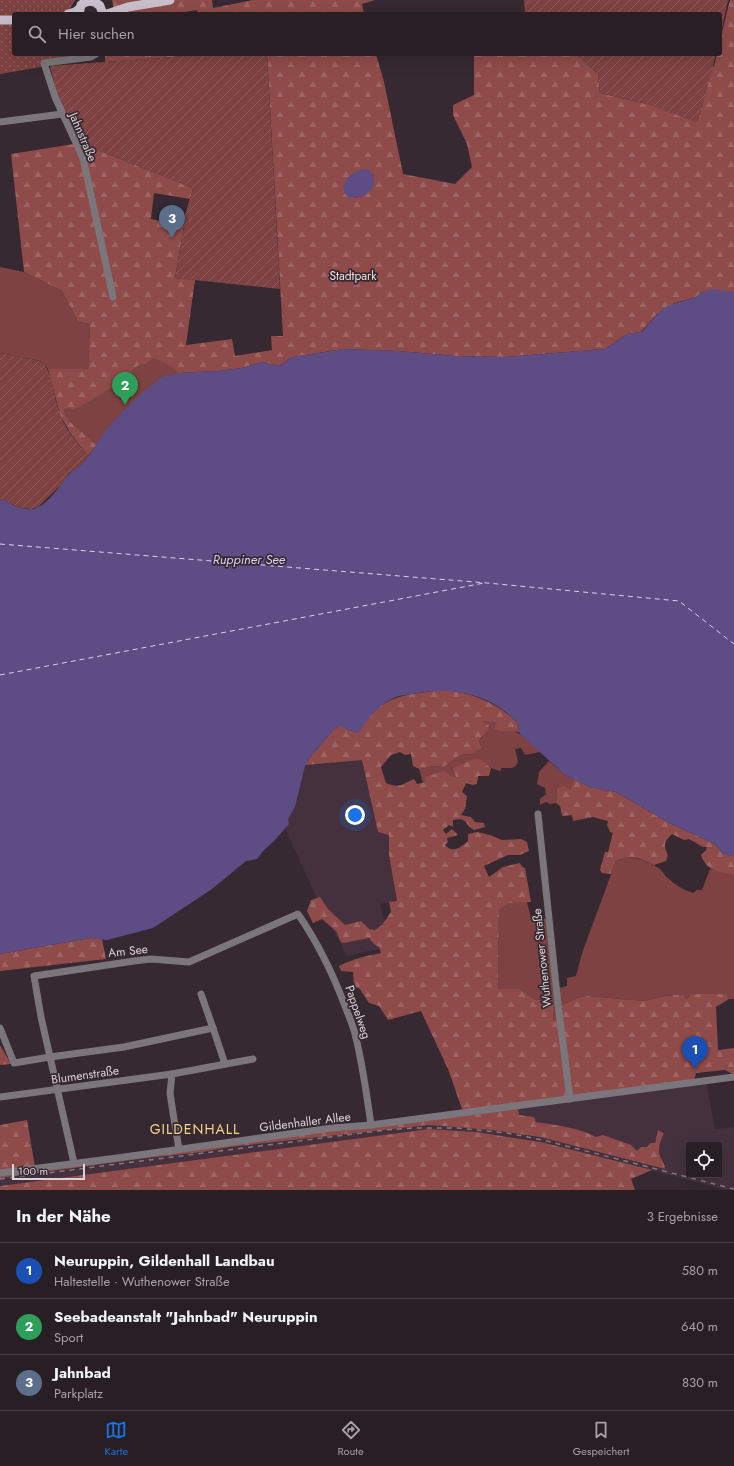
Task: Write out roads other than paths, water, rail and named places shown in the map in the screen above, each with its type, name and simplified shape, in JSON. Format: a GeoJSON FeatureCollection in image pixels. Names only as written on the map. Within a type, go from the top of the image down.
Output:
{"type":"FeatureCollection","features":[{"type":"Feature","properties":{"kind":"main road"},"geometry":{"type":"LineString","coordinates":[[113,12],[128,7],[170,0]]}},
{"type":"Feature","properties":{"kind":"main road"},"geometry":{"type":"LineString","coordinates":[[82,6],[92,1],[98,5],[106,7],[128,7]]}},
{"type":"Feature","properties":{"kind":"main road"},"geometry":{"type":"LineString","coordinates":[[0,20],[12,20]]}},
{"type":"Feature","properties":{"kind":"street","name":"Jahnstraße"},"geometry":{"type":"LineString","coordinates":[[93,56],[44,63],[55,98],[83,158],[113,297]]}},
{"type":"Feature","properties":{"kind":"street"},"geometry":{"type":"LineString","coordinates":[[0,122],[62,114]]}},
{"type":"Feature","properties":{"kind":"street","name":"Wuthenower Straße"},"geometry":{"type":"LineString","coordinates":[[538,814],[558,1004],[570,1099]]}},
{"type":"Feature","properties":{"kind":"street","name":"Am See"},"geometry":{"type":"LineString","coordinates":[[74,1163],[41,1017],[34,976],[151,959],[189,962],[298,914]]}},
{"type":"Feature","properties":{"kind":"street","name":"Pappelweg"},"geometry":{"type":"LineString","coordinates":[[298,914],[315,940],[336,984],[353,1026],[366,1084],[371,1125]]}},
{"type":"Feature","properties":{"kind":"street"},"geometry":{"type":"LineString","coordinates":[[201,994],[225,1064]]}},
{"type":"Feature","properties":{"kind":"street"},"geometry":{"type":"LineString","coordinates":[[0,1028],[14,1063],[124,1047],[213,1028]]}},
{"type":"Feature","properties":{"kind":"street","name":"Blumenstraße"},"geometry":{"type":"LineString","coordinates":[[0,1097],[172,1074],[253,1059]]}},
{"type":"Feature","properties":{"kind":"street"},"geometry":{"type":"LineString","coordinates":[[172,1074],[170,1093],[179,1149]]}},
{"type":"Feature","properties":{"kind":"street"},"geometry":{"type":"LineString","coordinates":[[570,1099],[734,1077]]}},
{"type":"Feature","properties":{"kind":"street","name":"Gildenhaller Allee"},"geometry":{"type":"LineString","coordinates":[[0,1173],[332,1128],[371,1125],[570,1099]]}},
{"type":"Feature","properties":{"kind":"water"},"geometry":{"type":"Polygon","coordinates":[[[364,169],[369,170],[373,176],[374,181],[371,190],[361,196],[349,198],[344,189],[346,180],[354,173],[364,169]]]}},
{"type":"Feature","properties":{"kind":"water","name":"Ruppiner See"},"geometry":{"type":"Polygon","coordinates":[[[712,289],[734,292],[734,854],[729,856],[722,853],[715,844],[669,823],[616,792],[589,787],[565,775],[520,734],[518,724],[508,713],[496,705],[470,694],[441,691],[426,692],[399,696],[388,701],[373,713],[358,733],[342,726],[335,728],[306,762],[295,807],[288,819],[289,824],[274,841],[257,859],[246,861],[212,889],[153,928],[107,940],[90,938],[0,954],[0,499],[24,509],[32,509],[43,504],[53,495],[70,473],[85,461],[103,434],[119,415],[143,392],[167,374],[171,376],[178,373],[242,368],[262,362],[279,366],[292,357],[344,349],[398,351],[456,356],[505,357],[605,349],[627,334],[642,332],[657,314],[667,306],[696,297],[704,291],[712,289]]]}},
{"type":"Feature","properties":{"kind":"railway"},"geometry":{"type":"LineString","coordinates":[[0,1179],[385,1130],[413,1128],[458,1128],[507,1133],[547,1141],[734,1189]]}},
{"type":"Feature","properties":{"kind":"place","name":"Jahnbad"},"geometry":{"type":"Point","coordinates":[172,238]}},
{"type":"Feature","properties":{"kind":"place","name":"Seebadeanstalt \"Jahnbad\" Neuruppin"},"geometry":{"type":"Point","coordinates":[125,405]}},
{"type":"Feature","properties":{"kind":"place","name":"Neuruppin, Gildenhall Landbau"},"geometry":{"type":"Point","coordinates":[695,1069]}},
{"type":"Feature","properties":{"kind":"district","name":"GILDENHALL"},"geometry":{"type":"Point","coordinates":[195,1129]}},
{"type":"Feature","properties":{"kind":"park label","name":"Stadtpark"},"geometry":{"type":"Point","coordinates":[353,276]}}]}
